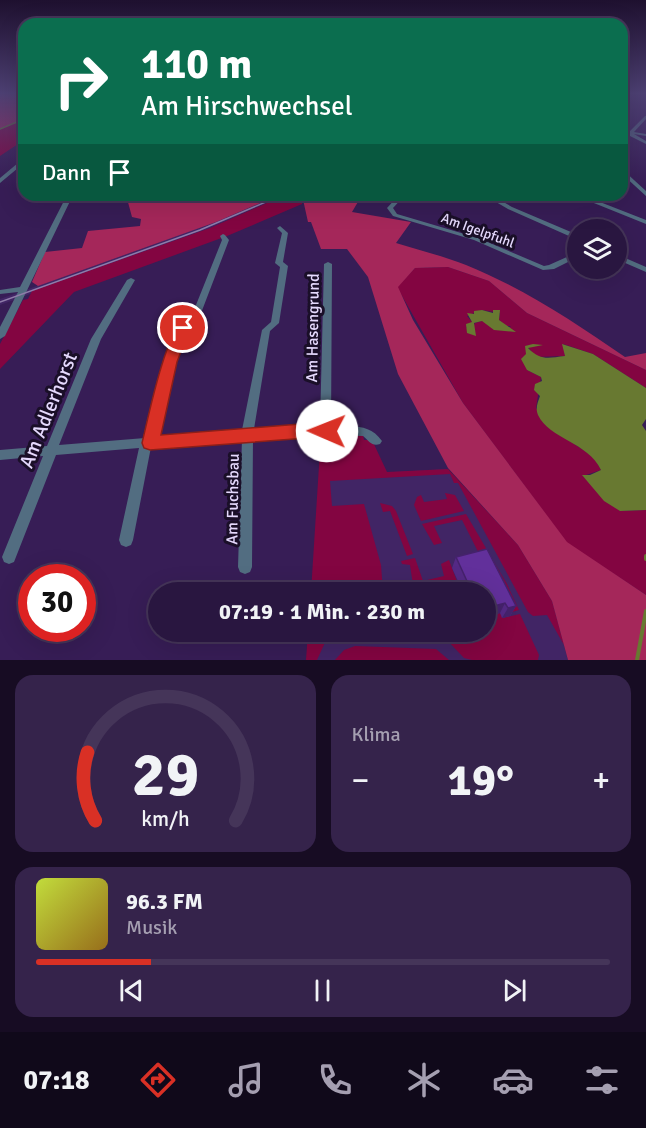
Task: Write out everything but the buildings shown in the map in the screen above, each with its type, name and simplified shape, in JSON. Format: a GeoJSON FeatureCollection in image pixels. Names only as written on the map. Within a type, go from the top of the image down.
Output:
{"type":"FeatureCollection","features":[{"type":"Feature","properties":{"kind":"street"},"geometry":{"type":"LineString","coordinates":[[631,132],[638,125]]}},
{"type":"Feature","properties":{"kind":"street"},"geometry":{"type":"LineString","coordinates":[[628,132],[646,135]]}},
{"type":"Feature","properties":{"kind":"street"},"geometry":{"type":"LineString","coordinates":[[631,132],[631,135],[646,143]]}},
{"type":"Feature","properties":{"kind":"street"},"geometry":{"type":"LineString","coordinates":[[0,182],[18,166]]}},
{"type":"Feature","properties":{"kind":"street"},"geometry":{"type":"LineString","coordinates":[[628,176],[646,194]]}},
{"type":"Feature","properties":{"kind":"street"},"geometry":{"type":"LineString","coordinates":[[0,336],[67,201]]}},
{"type":"Feature","properties":{"kind":"street","name":"Am Igelpfuhl"},"geometry":{"type":"LineString","coordinates":[[396,201],[390,208],[395,215],[476,239],[535,266],[551,267],[567,260]]}},
{"type":"Feature","properties":{"kind":"street"},"geometry":{"type":"LineString","coordinates":[[498,201],[567,233]]}},
{"type":"Feature","properties":{"kind":"street"},"geometry":{"type":"LineString","coordinates":[[593,201],[643,220],[646,214]]}},
{"type":"Feature","properties":{"kind":"street","name":"Am Fuchsbau"},"geometry":{"type":"LineString","coordinates":[[245,567],[248,435],[266,330],[275,323],[284,266],[279,262],[285,233],[280,228]]}},
{"type":"Feature","properties":{"kind":"street"},"geometry":{"type":"LineString","coordinates":[[126,540],[148,443],[170,362],[183,328],[195,321],[226,240],[223,236]]}},
{"type":"Feature","properties":{"kind":"street"},"geometry":{"type":"LineString","coordinates":[[627,261],[646,270]]}},
{"type":"Feature","properties":{"kind":"street","name":"Am Hasengrund"},"geometry":{"type":"LineString","coordinates":[[325,428],[328,264]]}},
{"type":"Feature","properties":{"kind":"street","name":"Am Adlerhorst"},"geometry":{"type":"LineString","coordinates":[[9,557],[96,339],[131,280]]}},
{"type":"Feature","properties":{"kind":"street"},"geometry":{"type":"LineString","coordinates":[[0,292],[24,289]]}},
{"type":"Feature","properties":{"kind":"street"},"geometry":{"type":"LineString","coordinates":[[0,455],[325,428],[327,431],[366,432],[376,441]]}},
{"type":"Feature","properties":{"kind":"shaded area"},"geometry":{"type":"Polygon","coordinates":[[[18,125],[18,144],[0,156],[0,129],[18,125]]]}},
{"type":"Feature","properties":{"kind":"shaded area"},"geometry":{"type":"Polygon","coordinates":[[[128,201],[265,201],[216,222],[38,286],[32,282],[45,252],[82,248],[88,231],[140,226],[141,219],[132,217],[128,201]]]}},
{"type":"Feature","properties":{"kind":"shaded area"},"geometry":{"type":"Polygon","coordinates":[[[264,201],[271,201],[210,228],[0,305],[0,299],[155,244],[264,201]]]}},
{"type":"Feature","properties":{"kind":"shaded area"},"geometry":{"type":"Polygon","coordinates":[[[271,201],[302,201],[302,204],[227,236],[74,292],[0,369],[0,344],[23,300],[28,299],[32,291],[210,228],[271,201]]]}},
{"type":"Feature","properties":{"kind":"shaded area"},"geometry":{"type":"Polygon","coordinates":[[[303,201],[358,201],[352,212],[411,222],[396,243],[457,262],[508,284],[625,357],[646,353],[646,370],[527,313],[489,281],[448,267],[415,268],[398,287],[413,320],[463,403],[567,542],[646,595],[646,660],[568,660],[552,601],[518,545],[448,468],[398,374],[368,277],[347,249],[321,249],[311,222],[308,222],[303,201]]]}},
{"type":"Feature","properties":{"kind":"shaded area"},"geometry":{"type":"Polygon","coordinates":[[[448,267],[489,281],[527,313],[646,370],[646,388],[593,354],[563,344],[565,356],[535,357],[527,345],[527,370],[541,377],[536,408],[553,430],[594,457],[601,470],[583,476],[620,511],[646,510],[646,595],[567,543],[463,403],[397,287],[415,268],[448,267]],[[482,310],[467,316],[472,322],[466,328],[473,327],[475,323],[482,321],[499,330],[506,329],[511,326],[506,326],[499,320],[500,313],[482,310]]]}},
{"type":"Feature","properties":{"kind":"shaded area"},"geometry":{"type":"Polygon","coordinates":[[[482,310],[493,313],[493,310],[500,310],[499,320],[516,332],[494,330],[482,321],[474,323],[476,336],[467,333],[466,324],[472,322],[467,313],[474,314],[474,311],[482,310]]]}},
{"type":"Feature","properties":{"kind":"shaded area"},"geometry":{"type":"Polygon","coordinates":[[[562,344],[593,354],[646,388],[646,419],[642,425],[646,431],[646,510],[620,511],[604,501],[582,475],[590,475],[601,470],[595,461],[543,423],[537,410],[540,396],[534,390],[535,384],[542,381],[541,377],[527,370],[521,359],[526,354],[525,346],[543,345],[528,348],[545,358],[565,356],[562,344]]]}},
{"type":"Feature","properties":{"kind":"shaded area"},"geometry":{"type":"Polygon","coordinates":[[[321,434],[363,435],[364,440],[372,440],[387,472],[448,469],[518,545],[552,601],[564,645],[547,615],[533,616],[528,612],[458,483],[454,483],[450,474],[330,481],[332,506],[364,504],[381,565],[382,582],[312,582],[321,434]]]}},
{"type":"Feature","properties":{"kind":"shaded area"},"geometry":{"type":"Polygon","coordinates":[[[448,469],[552,601],[568,660],[312,660],[313,642],[496,642],[496,582],[315,582],[319,476],[448,469]]]}},
{"type":"Feature","properties":{"kind":"shaded area"},"geometry":{"type":"Polygon","coordinates":[[[445,493],[455,495],[464,511],[421,521],[414,505],[417,497],[421,495],[424,502],[447,499],[445,493]]]}},
{"type":"Feature","properties":{"kind":"shaded area"},"geometry":{"type":"Polygon","coordinates":[[[380,503],[392,506],[396,511],[413,554],[407,556],[390,511],[383,512],[380,503]]]}},
{"type":"Feature","properties":{"kind":"shaded area"},"geometry":{"type":"Polygon","coordinates":[[[466,514],[507,584],[519,610],[509,613],[496,587],[496,582],[493,582],[462,520],[434,526],[442,543],[434,545],[422,524],[466,514]]]}},
{"type":"Feature","properties":{"kind":"shaded area"},"geometry":{"type":"Polygon","coordinates":[[[415,558],[423,581],[444,576],[441,564],[449,560],[457,582],[413,582],[410,565],[402,564],[401,561],[415,558]]]}},
{"type":"Feature","properties":{"kind":"shaded area"},"geometry":{"type":"Polygon","coordinates":[[[500,613],[503,618],[520,614],[539,655],[538,660],[472,660],[464,658],[449,642],[496,642],[496,614],[500,613]]]}},
{"type":"Feature","properties":{"kind":"shaded area"},"geometry":{"type":"Polygon","coordinates":[[[307,642],[325,642],[317,660],[306,660],[307,642]]]}},
{"type":"Feature","properties":{"kind":"shaded area"},"geometry":{"type":"Polygon","coordinates":[[[355,646],[436,649],[449,660],[335,660],[344,650],[355,646]]]}},
{"type":"Feature","properties":{"kind":"waterway"},"geometry":{"type":"LineString","coordinates":[[0,129],[10,125]]}},
{"type":"Feature","properties":{"kind":"waterway"},"geometry":{"type":"LineString","coordinates":[[637,660],[646,611]]}},
{"type":"Feature","properties":{"kind":"tram line"},"geometry":{"type":"LineString","coordinates":[[0,302],[200,230],[268,201]]}},
{"type":"Feature","properties":{"kind":"route"},"geometry":{"type":"LineString","coordinates":[[183,328],[170,362],[150,443],[325,428],[327,431]]}}]}
